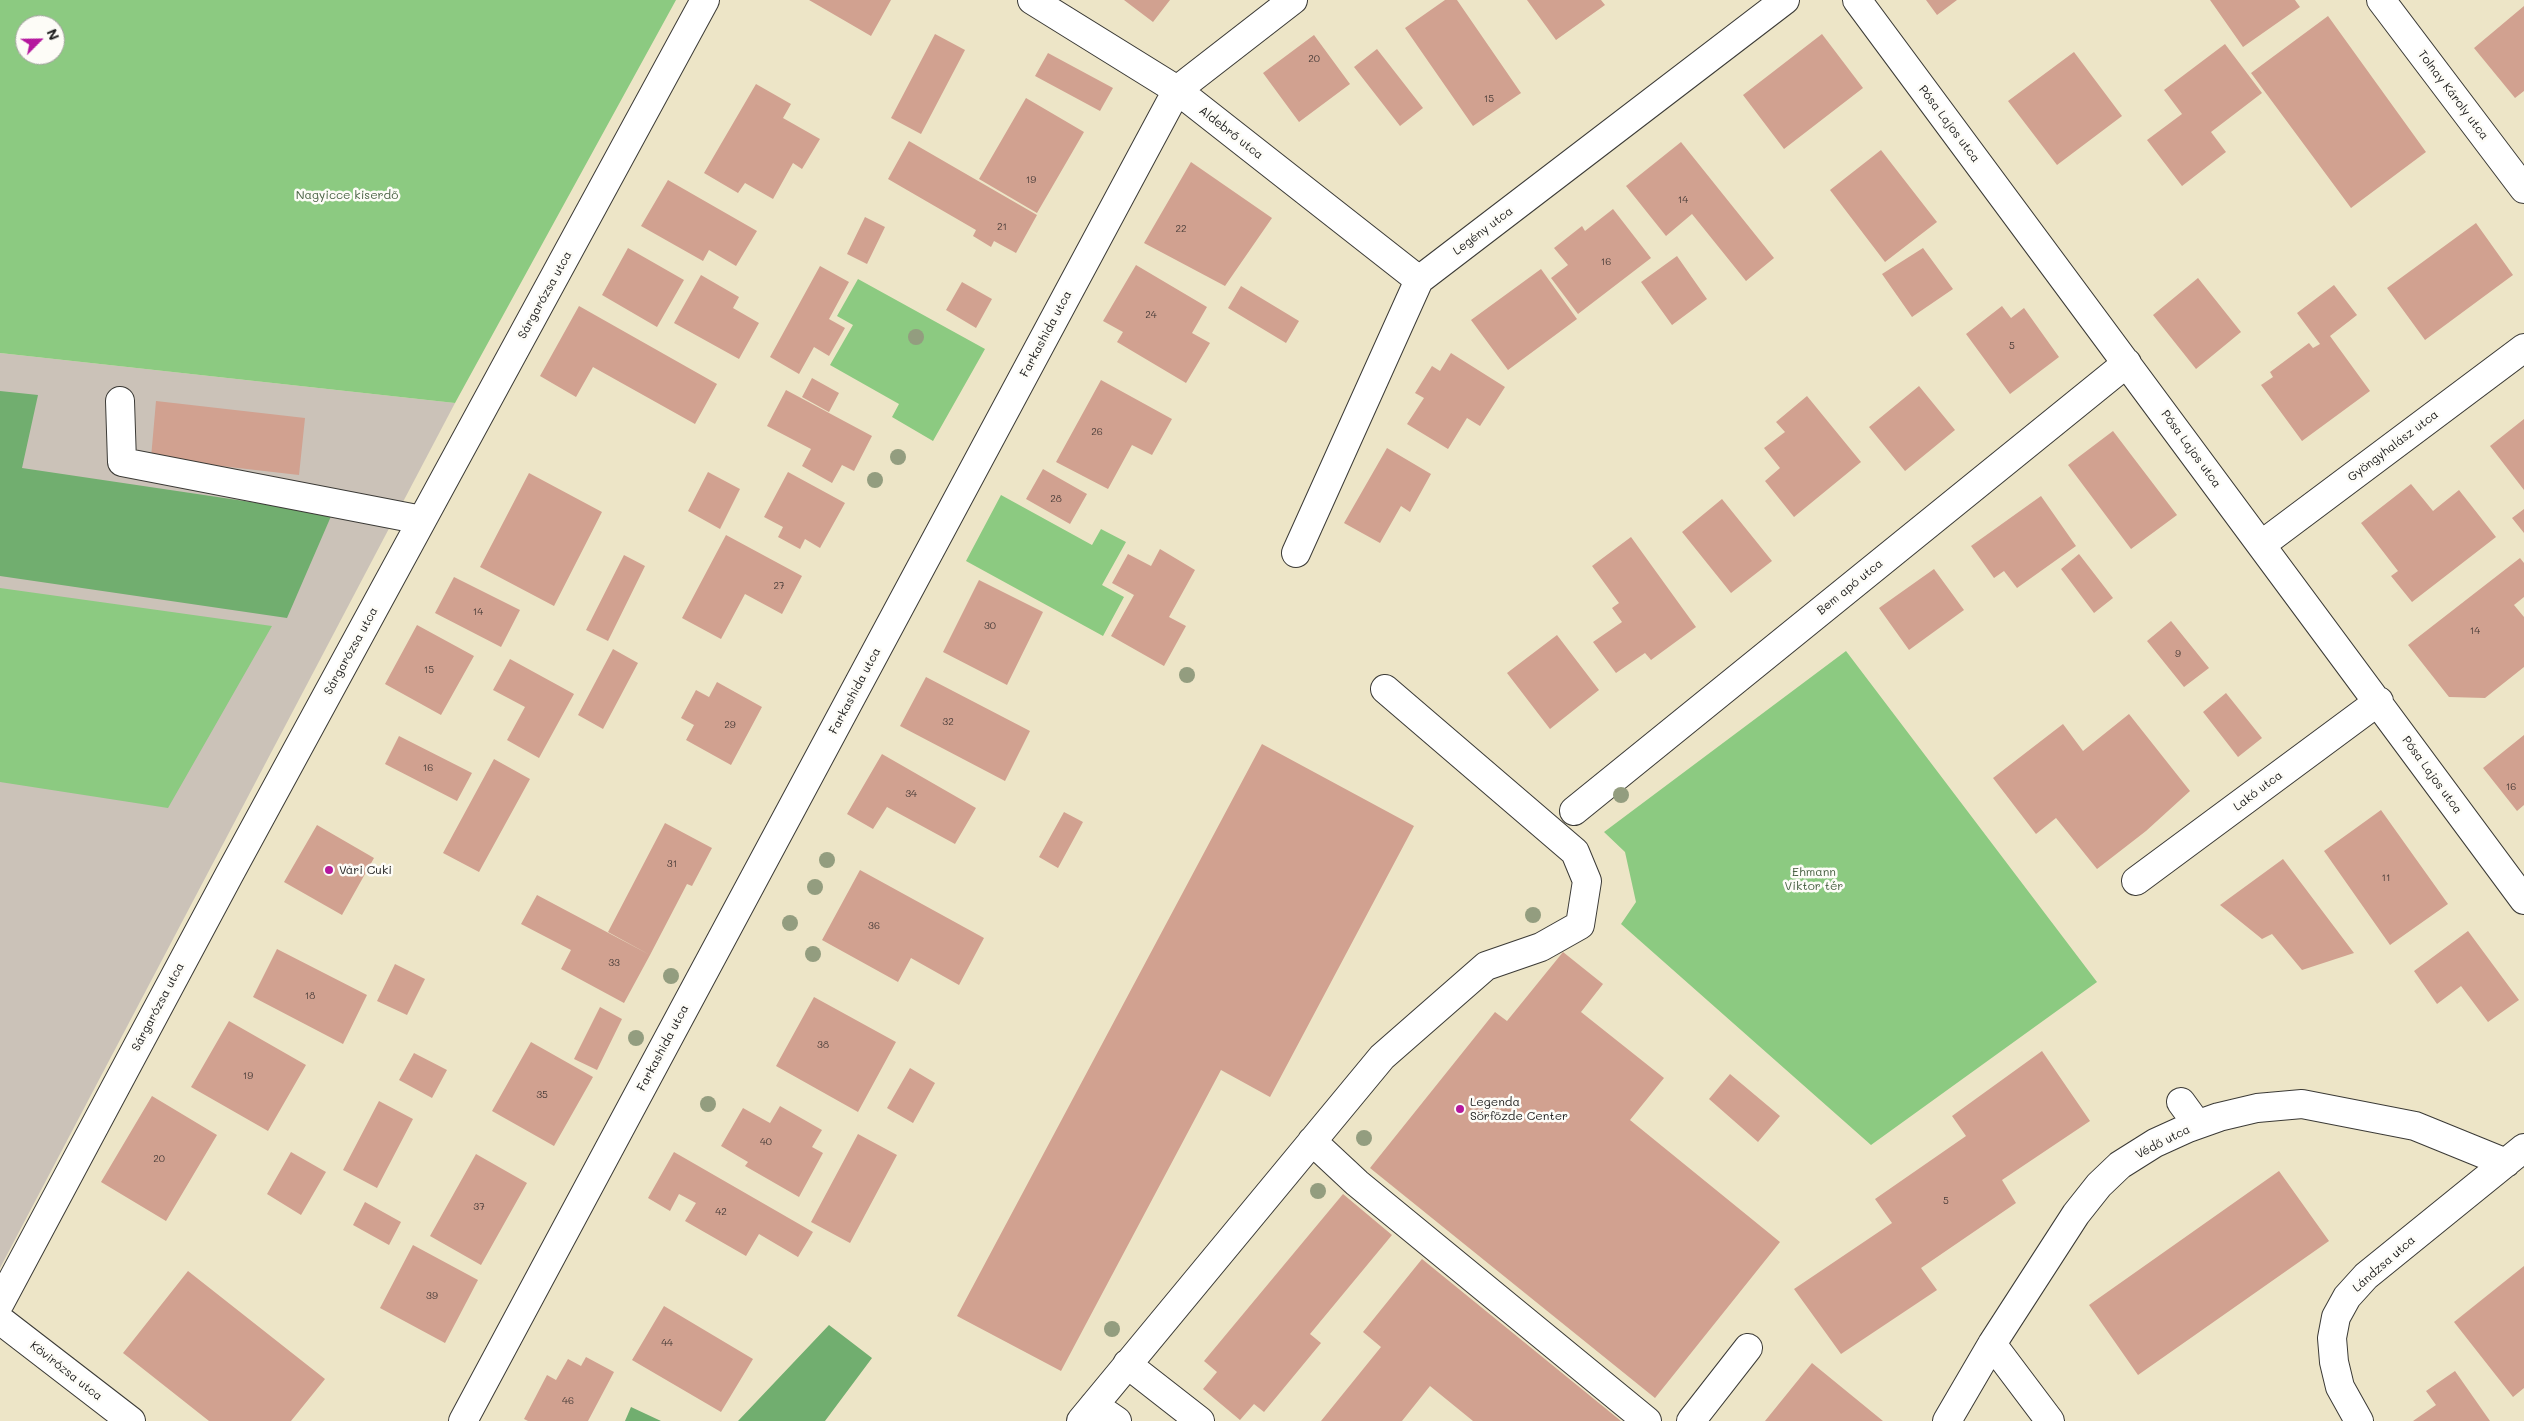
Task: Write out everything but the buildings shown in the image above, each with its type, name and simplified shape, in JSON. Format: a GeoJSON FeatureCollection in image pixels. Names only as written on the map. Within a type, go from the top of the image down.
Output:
{"type":"FeatureCollection","features":[{"type":"Feature","properties":{"kind":"street","name":"Sárgarózsa utca"},"geometry":{"type":"LineString","coordinates":[[0,1303],[705,0]]}},
{"type":"Feature","properties":{"kind":"street","name":"Aldebrő utca"},"geometry":{"type":"LineString","coordinates":[[1032,0],[1177,90],[1419,280]]}},
{"type":"Feature","properties":{"kind":"street","name":"Farkashida utca"},"geometry":{"type":"LineString","coordinates":[[463,1421],[1177,90],[1294,0]]}},
{"type":"Feature","properties":{"kind":"street","name":"Legény utca"},"geometry":{"type":"LineString","coordinates":[[1296,553],[1419,280],[1785,0]]}},
{"type":"Feature","properties":{"kind":"street","name":"Pósa Lajos utca"},"geometry":{"type":"LineString","coordinates":[[1857,0],[2379,701],[2524,900]]}},
{"type":"Feature","properties":{"kind":"street","name":"Tolnay Károly utca"},"geometry":{"type":"LineString","coordinates":[[2381,0],[2524,189]]}},
{"type":"Feature","properties":{"kind":"street","name":"Gyöngyhalász utca"},"geometry":{"type":"LineString","coordinates":[[2261,544],[2524,348]]}},
{"type":"Feature","properties":{"kind":"street","name":"Bem apó utca"},"geometry":{"type":"LineString","coordinates":[[1574,811],[2127,363]]}},
{"type":"Feature","properties":{"kind":"street"},"geometry":{"type":"LineString","coordinates":[[120,401],[122,462],[422,520]]}},
{"type":"Feature","properties":{"kind":"street"},"geometry":{"type":"LineString","coordinates":[[1117,1421],[1088,1413],[1382,1056],[1486,966],[1541,947],[1580,925],[1586,881],[1575,852],[1385,690]]}},
{"type":"Feature","properties":{"kind":"street","name":"Lakó utca"},"geometry":{"type":"LineString","coordinates":[[2136,881],[2379,701]]}},
{"type":"Feature","properties":{"kind":"street"},"geometry":{"type":"LineString","coordinates":[[2181,1102],[2197,1124]]}},
{"type":"Feature","properties":{"kind":"street","name":"Védő utca"},"geometry":{"type":"LineString","coordinates":[[1947,1421],[1992,1344],[2076,1214],[2099,1185],[2120,1165],[2155,1143],[2197,1124],[2219,1117],[2257,1108],[2302,1104],[2415,1126],[2515,1156]]}},
{"type":"Feature","properties":{"kind":"street"},"geometry":{"type":"LineString","coordinates":[[1312,1141],[1357,1183],[1647,1421]]}},
{"type":"Feature","properties":{"kind":"street","name":"Lándzsa utca"},"geometry":{"type":"LineString","coordinates":[[2359,1421],[2340,1387],[2334,1362],[2332,1338],[2336,1317],[2347,1297],[2366,1276],[2515,1156]]}},
{"type":"Feature","properties":{"kind":"street","name":"Kövirózsa utca"},"geometry":{"type":"LineString","coordinates":[[0,1320],[131,1421]]}},
{"type":"Feature","properties":{"kind":"street"},"geometry":{"type":"LineString","coordinates":[[1992,1344],[2050,1421]]}},
{"type":"Feature","properties":{"kind":"street"},"geometry":{"type":"LineString","coordinates":[[1691,1421],[1748,1348]]}},
{"type":"Feature","properties":{"kind":"street"},"geometry":{"type":"LineString","coordinates":[[1128,1364],[1200,1421]]}},
{"type":"Feature","properties":{"kind":"shaded area"},"geometry":{"type":"Polygon","coordinates":[[[0,353],[455,403],[0,1268],[0,353]]]}},
{"type":"Feature","properties":{"kind":"green space","name":"Nagyicce kiserdő"},"geometry":{"type":"Polygon","coordinates":[[[0,0],[676,0],[455,403],[0,353],[0,0]]]}},
{"type":"Feature","properties":{"kind":"green space"},"geometry":{"type":"Polygon","coordinates":[[[858,279],[985,349],[933,441],[892,417],[899,404],[830,365],[853,325],[837,316],[858,279]]]}},
{"type":"Feature","properties":{"kind":"green space"},"geometry":{"type":"Polygon","coordinates":[[[0,391],[38,395],[22,468],[332,514],[287,618],[0,576],[0,391]]]}},
{"type":"Feature","properties":{"kind":"green space"},"geometry":{"type":"Polygon","coordinates":[[[1001,495],[1092,545],[1101,529],[1126,542],[1102,585],[1124,597],[1103,636],[966,561],[1001,495]]]}},
{"type":"Feature","properties":{"kind":"green space"},"geometry":{"type":"Polygon","coordinates":[[[0,588],[272,626],[168,808],[0,782],[0,588]]]}},
{"type":"Feature","properties":{"kind":"green space","name":"Ehmann Viktor tér"},"geometry":{"type":"Polygon","coordinates":[[[1846,651],[2097,982],[1871,1145],[1621,924],[1636,902],[1625,852],[1604,832],[1846,651]]]}},
{"type":"Feature","properties":{"kind":"green space"},"geometry":{"type":"Polygon","coordinates":[[[829,1325],[872,1358],[825,1421],[738,1421],[829,1325]]]}},
{"type":"Feature","properties":{"kind":"green space"},"geometry":{"type":"Polygon","coordinates":[[[631,1407],[661,1421],[625,1421],[631,1407]]]}},
{"type":"Feature","properties":{"kind":"place","name":"Vári Cuki"},"geometry":{"type":"Point","coordinates":[329,870]}},
{"type":"Feature","properties":{"kind":"place","name":"Legenda Sörfőzde Center"},"geometry":{"type":"Point","coordinates":[1460,1109]}}]}
